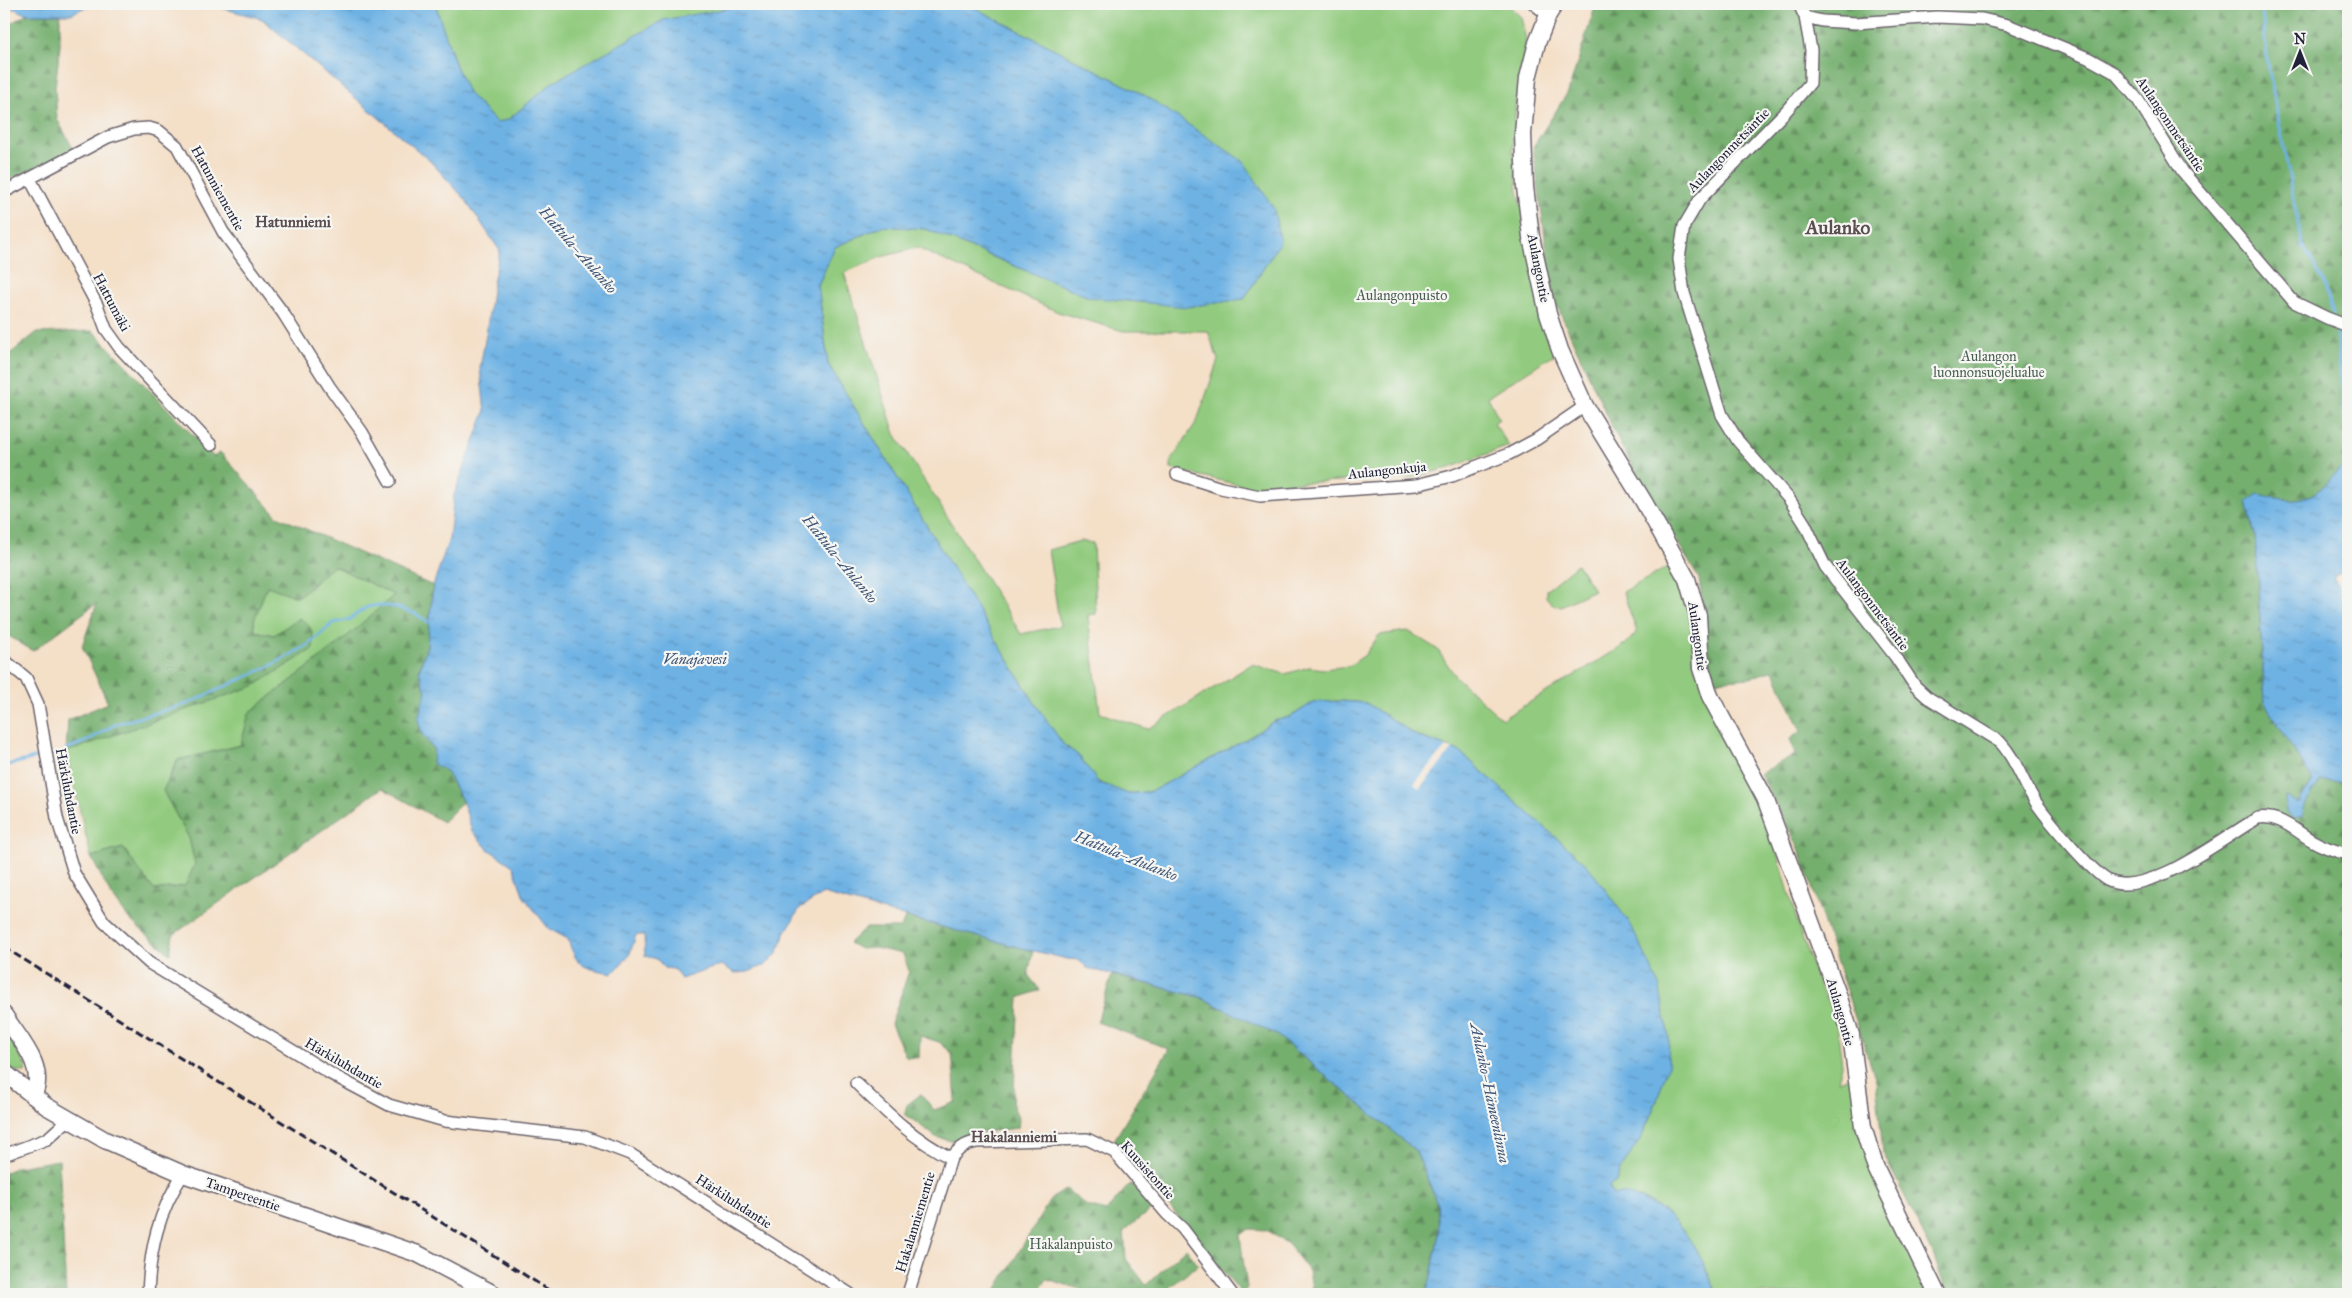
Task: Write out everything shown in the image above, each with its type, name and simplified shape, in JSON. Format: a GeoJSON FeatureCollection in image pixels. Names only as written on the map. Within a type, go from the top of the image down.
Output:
{"type":"FeatureCollection","features":[{"type":"Feature","properties":{"kind":"main road","name":"Aulangontie"},"geometry":{"type":"LineString","coordinates":[[1551,9],[1528,78],[1522,134],[1525,187],[1533,245],[1548,314],[1560,350],[1585,406],[1644,502],[1687,579],[1698,616],[1701,668],[1710,696],[1765,798],[1838,992],[1851,1035],[1863,1127],[1875,1166],[1938,1294]]}},
{"type":"Feature","properties":{"kind":"main road"},"geometry":{"type":"LineString","coordinates":[[4,1015],[28,1052],[35,1068],[37,1085],[33,1096]]}},
{"type":"Feature","properties":{"kind":"main road","name":"Tampereentie"},"geometry":{"type":"LineString","coordinates":[[4,1072],[33,1096],[68,1120],[105,1140],[183,1174],[393,1244],[446,1268],[494,1294]]}},
{"type":"Feature","properties":{"kind":"street"},"geometry":{"type":"LineString","coordinates":[[1534,4],[1551,9]]}},
{"type":"Feature","properties":{"kind":"street","name":"Aulangonmetsäntie"},"geometry":{"type":"LineString","coordinates":[[1799,4],[1805,17],[1811,50],[1810,82],[1786,112],[1700,199],[1684,226],[1679,259],[1684,293],[1722,416],[1738,441],[1788,499],[1805,524],[1825,566],[1895,656],[1915,686],[1927,697],[2000,742],[2008,751],[2031,796],[2045,815],[2097,872],[2107,880],[2120,884],[2155,877],[2190,861],[2258,818],[2269,816],[2288,823],[2322,845],[2348,854]]}},
{"type":"Feature","properties":{"kind":"street","name":"Aulangonmetsäntie"},"geometry":{"type":"LineString","coordinates":[[1805,17],[1822,21],[1856,23],[1937,17],[1982,19],[2008,25],[2088,58],[2115,73],[2138,100],[2183,172],[2294,302],[2348,326]]}},
{"type":"Feature","properties":{"kind":"street","name":"Hatunniementie"},"geometry":{"type":"LineString","coordinates":[[4,192],[108,137],[134,129],[149,128],[158,131],[177,146],[223,232],[283,313],[329,386],[362,432],[390,481]]}},
{"type":"Feature","properties":{"kind":"street","name":"Hattumäki"},"geometry":{"type":"LineString","coordinates":[[30,179],[97,305],[106,329],[119,347],[211,445]]}},
{"type":"Feature","properties":{"kind":"street","name":"Aulangonkuja"},"geometry":{"type":"LineString","coordinates":[[1177,474],[1221,488],[1260,496],[1416,485],[1452,476],[1509,454],[1537,439],[1585,406]]}},
{"type":"Feature","properties":{"kind":"street","name":"Härkiluhdantie"},"geometry":{"type":"LineString","coordinates":[[4,660],[26,678],[38,704],[57,818],[74,873],[104,922],[149,963],[331,1074],[389,1105],[445,1121],[585,1138],[630,1154],[850,1294]]}},
{"type":"Feature","properties":{"kind":"street"},"geometry":{"type":"LineString","coordinates":[[856,1084],[911,1132],[951,1158]]}},
{"type":"Feature","properties":{"kind":"street"},"geometry":{"type":"LineString","coordinates":[[4,1155],[47,1139],[68,1120]]}},
{"type":"Feature","properties":{"kind":"street","name":"Kuusistontie"},"geometry":{"type":"LineString","coordinates":[[951,1158],[967,1144],[976,1142],[1087,1139],[1102,1144],[1114,1152],[1183,1229],[1232,1294]]}},
{"type":"Feature","properties":{"kind":"street","name":"Hakalanniementie"},"geometry":{"type":"LineString","coordinates":[[908,1294],[951,1158]]}},
{"type":"Feature","properties":{"kind":"street"},"geometry":{"type":"LineString","coordinates":[[148,1294],[149,1264],[157,1226],[183,1174]]}},
{"type":"Feature","properties":{"kind":"green space"},"geometry":{"type":"Polygon","coordinates":[[[435,4],[739,4],[587,65],[553,82],[509,119],[497,123],[468,93],[456,66],[435,4]]]}},
{"type":"Feature","properties":{"kind":"green space","name":"Aulangonpuisto"},"geometry":{"type":"Polygon","coordinates":[[[967,4],[1507,4],[1521,17],[1526,40],[1516,98],[1513,150],[1518,191],[1559,351],[1488,397],[1499,419],[1494,423],[1509,446],[1449,468],[1408,478],[1272,484],[1265,491],[1171,469],[1171,461],[1197,421],[1218,360],[1208,331],[1123,331],[1058,312],[917,248],[881,257],[844,273],[895,434],[1021,634],[1060,626],[1048,550],[1080,541],[1093,543],[1096,614],[1088,615],[1100,713],[1148,729],[1252,664],[1285,674],[1309,667],[1324,669],[1349,666],[1365,655],[1379,635],[1408,631],[1437,649],[1456,677],[1502,719],[1626,644],[1637,632],[1623,592],[1675,563],[1690,609],[1694,664],[1771,830],[1800,931],[1819,985],[1831,1007],[1837,1026],[1842,1065],[1838,1081],[1849,1077],[1931,1294],[1717,1294],[1690,1241],[1670,1218],[1659,1208],[1643,1199],[1613,1195],[1609,1185],[1616,1182],[1621,1169],[1642,1136],[1657,1100],[1588,866],[1459,751],[1417,736],[1366,703],[1341,701],[1314,702],[1290,717],[1274,721],[1250,737],[1152,791],[1128,794],[1098,782],[1079,756],[1063,744],[1034,702],[828,364],[818,285],[835,247],[882,226],[926,229],[1089,297],[1244,299],[1280,242],[1146,96],[967,4]]]}},
{"type":"Feature","properties":{"kind":"green space","name":"Aulangon luonnonsuojelualue"},"geometry":{"type":"Polygon","coordinates":[[[1596,4],[2348,4],[2347,460],[2327,483],[2310,496],[2300,499],[2289,499],[2258,494],[2247,503],[2255,535],[2265,703],[2312,778],[2312,783],[2297,803],[2285,797],[2302,816],[2305,805],[2320,781],[2348,782],[2348,1294],[1947,1294],[1932,1251],[1883,1153],[1876,1081],[1799,848],[1760,774],[1795,754],[1790,739],[1801,731],[1773,670],[1750,678],[1713,681],[1699,579],[1620,444],[1553,297],[1533,147],[1568,92],[1596,4]]]}},
{"type":"Feature","properties":{"kind":"green space"},"geometry":{"type":"Polygon","coordinates":[[[27,14],[60,14],[60,46],[55,87],[57,119],[74,150],[4,182],[4,27],[27,14]]]}},
{"type":"Feature","properties":{"kind":"green space"},"geometry":{"type":"Polygon","coordinates":[[[93,331],[214,457],[220,452],[277,516],[433,586],[427,646],[419,671],[426,691],[422,734],[434,750],[463,802],[443,822],[382,788],[173,935],[170,954],[130,920],[110,893],[91,857],[123,848],[154,890],[185,886],[195,864],[189,838],[163,791],[178,760],[241,745],[249,713],[336,646],[394,595],[334,566],[297,597],[267,586],[254,620],[255,631],[274,635],[299,618],[312,631],[313,649],[254,686],[66,752],[68,720],[108,703],[82,646],[97,603],[33,651],[4,633],[4,364],[11,353],[36,333],[93,331]]]}},
{"type":"Feature","properties":{"kind":"green space"},"geometry":{"type":"Polygon","coordinates":[[[1577,564],[1594,590],[1561,606],[1553,605],[1546,597],[1546,590],[1577,564]]]}},
{"type":"Feature","properties":{"kind":"green space"},"geometry":{"type":"Polygon","coordinates":[[[334,566],[395,595],[336,646],[249,713],[241,745],[177,760],[163,791],[189,838],[195,864],[185,886],[154,890],[123,848],[91,857],[66,752],[256,684],[274,635],[255,631],[254,620],[267,586],[311,588],[322,574],[334,566]]]}},
{"type":"Feature","properties":{"kind":"green space"},"geometry":{"type":"Polygon","coordinates":[[[905,917],[1033,951],[1028,975],[1040,990],[1019,998],[1013,1106],[1019,1119],[1018,1128],[969,1134],[951,1141],[936,1137],[905,1114],[907,1105],[921,1094],[934,1110],[956,1102],[952,1053],[939,1042],[920,1036],[919,1058],[906,1057],[891,1024],[909,971],[903,954],[875,948],[860,949],[849,943],[865,928],[901,928],[905,917]]]}},
{"type":"Feature","properties":{"kind":"green space"},"geometry":{"type":"Polygon","coordinates":[[[1112,975],[1200,997],[1277,1035],[1416,1151],[1437,1203],[1439,1233],[1426,1294],[1313,1294],[1309,1271],[1288,1244],[1266,1230],[1249,1229],[1240,1236],[1247,1288],[1242,1294],[1151,1184],[1113,1142],[1169,1049],[1097,1022],[1112,975]]]}},
{"type":"Feature","properties":{"kind":"green space"},"geometry":{"type":"Polygon","coordinates":[[[4,1024],[26,1067],[25,1072],[14,1071],[4,1063],[4,1024]]]}},
{"type":"Feature","properties":{"kind":"green space"},"geometry":{"type":"Polygon","coordinates":[[[59,1160],[66,1294],[4,1294],[4,1173],[17,1167],[59,1160]]]}},
{"type":"Feature","properties":{"kind":"green space","name":"Hakalanpuisto"},"geometry":{"type":"Polygon","coordinates":[[[1130,1184],[1149,1197],[1154,1207],[1124,1231],[1126,1259],[1146,1285],[1186,1248],[1198,1265],[1161,1294],[1096,1294],[1047,1279],[1037,1294],[1006,1294],[996,1290],[1050,1200],[1066,1189],[1087,1206],[1106,1211],[1130,1184]]]}},
{"type":"Feature","properties":{"kind":"water"},"geometry":{"type":"Polygon","coordinates":[[[92,4],[71,14],[27,14],[4,5],[92,4]]]}},
{"type":"Feature","properties":{"kind":"water","name":"Vanajavesi"},"geometry":{"type":"Polygon","coordinates":[[[207,4],[435,4],[456,66],[468,93],[497,123],[509,119],[553,82],[663,20],[724,9],[739,4],[967,4],[1146,96],[1244,162],[1274,209],[1280,242],[1244,299],[1187,307],[1089,297],[926,229],[882,226],[835,247],[818,285],[828,364],[1034,702],[1063,744],[1079,756],[1098,782],[1128,794],[1152,791],[1250,737],[1274,721],[1290,717],[1314,702],[1341,701],[1366,703],[1417,736],[1459,751],[1588,866],[1631,925],[1659,984],[1669,1038],[1668,1066],[1657,1100],[1642,1136],[1621,1169],[1616,1182],[1609,1186],[1613,1195],[1627,1194],[1651,1204],[1665,1212],[1677,1223],[1696,1249],[1717,1294],[1426,1294],[1439,1233],[1437,1203],[1416,1151],[1277,1035],[1200,997],[1087,968],[1080,960],[1067,959],[994,941],[823,894],[800,908],[785,933],[777,954],[766,965],[748,972],[735,973],[721,965],[681,979],[674,969],[664,968],[657,959],[645,956],[644,935],[636,935],[629,956],[613,973],[595,970],[579,962],[571,949],[568,939],[549,929],[524,897],[513,866],[488,849],[472,831],[463,802],[446,771],[432,763],[434,750],[422,734],[418,719],[426,691],[419,671],[427,646],[433,586],[449,539],[454,495],[485,412],[480,368],[493,282],[500,251],[465,199],[430,161],[262,19],[207,4]]]}},
{"type":"Feature","properties":{"kind":"water"},"geometry":{"type":"Polygon","coordinates":[[[2347,446],[2348,574],[2339,573],[2333,579],[2339,586],[2341,598],[2348,603],[2348,782],[2320,781],[2305,805],[2302,816],[2294,818],[2286,812],[2285,797],[2298,803],[2312,783],[2312,779],[2265,703],[2255,535],[2247,502],[2258,494],[2289,499],[2300,499],[2310,496],[2327,483],[2347,460],[2347,446]]]}},
{"type":"Feature","properties":{"kind":"pier"},"geometry":{"type":"Polygon","coordinates":[[[1446,747],[1453,749],[1419,789],[1414,784],[1446,747]]]}},
{"type":"Feature","properties":{"kind":"waterway"},"geometry":{"type":"LineString","coordinates":[[2261,4],[2268,65],[2302,244],[2324,282],[2333,314]]}},
{"type":"Feature","properties":{"kind":"waterway"},"geometry":{"type":"LineString","coordinates":[[2336,325],[2345,423]]}},
{"type":"Feature","properties":{"kind":"waterway"},"geometry":{"type":"LineString","coordinates":[[66,749],[85,742],[116,724],[187,704],[272,665],[308,645],[333,623],[348,620],[367,607],[378,605],[396,607],[416,614],[428,622]]}},
{"type":"Feature","properties":{"kind":"waterway"},"geometry":{"type":"LineString","coordinates":[[4,766],[39,757]]}},
{"type":"Feature","properties":{"kind":"railway"},"geometry":{"type":"LineString","coordinates":[[4,947],[555,1294]]}},
{"type":"Feature","properties":{"kind":"district","name":"Hatunniemi"},"geometry":{"type":"Point","coordinates":[293,222]}},
{"type":"Feature","properties":{"kind":"district","name":"Aulanko"},"geometry":{"type":"Point","coordinates":[1838,227]}},
{"type":"Feature","properties":{"kind":"district","name":"Hakalanniemi"},"geometry":{"type":"Point","coordinates":[1014,1137]}},
{"type":"Feature","properties":{"kind":"water label","name":"Hattula–Aulanko"},"geometry":{"type":"Point","coordinates":[578,250]}},
{"type":"Feature","properties":{"kind":"water label","name":"Hattula–Aulanko"},"geometry":{"type":"Point","coordinates":[840,559]}},
{"type":"Feature","properties":{"kind":"water label","name":"Hattula–Aulanko"},"geometry":{"type":"Point","coordinates":[1126,856]}},
{"type":"Feature","properties":{"kind":"water label","name":"Aulanko–Hämeenlinna"},"geometry":{"type":"Point","coordinates":[1490,1093]}}]}
